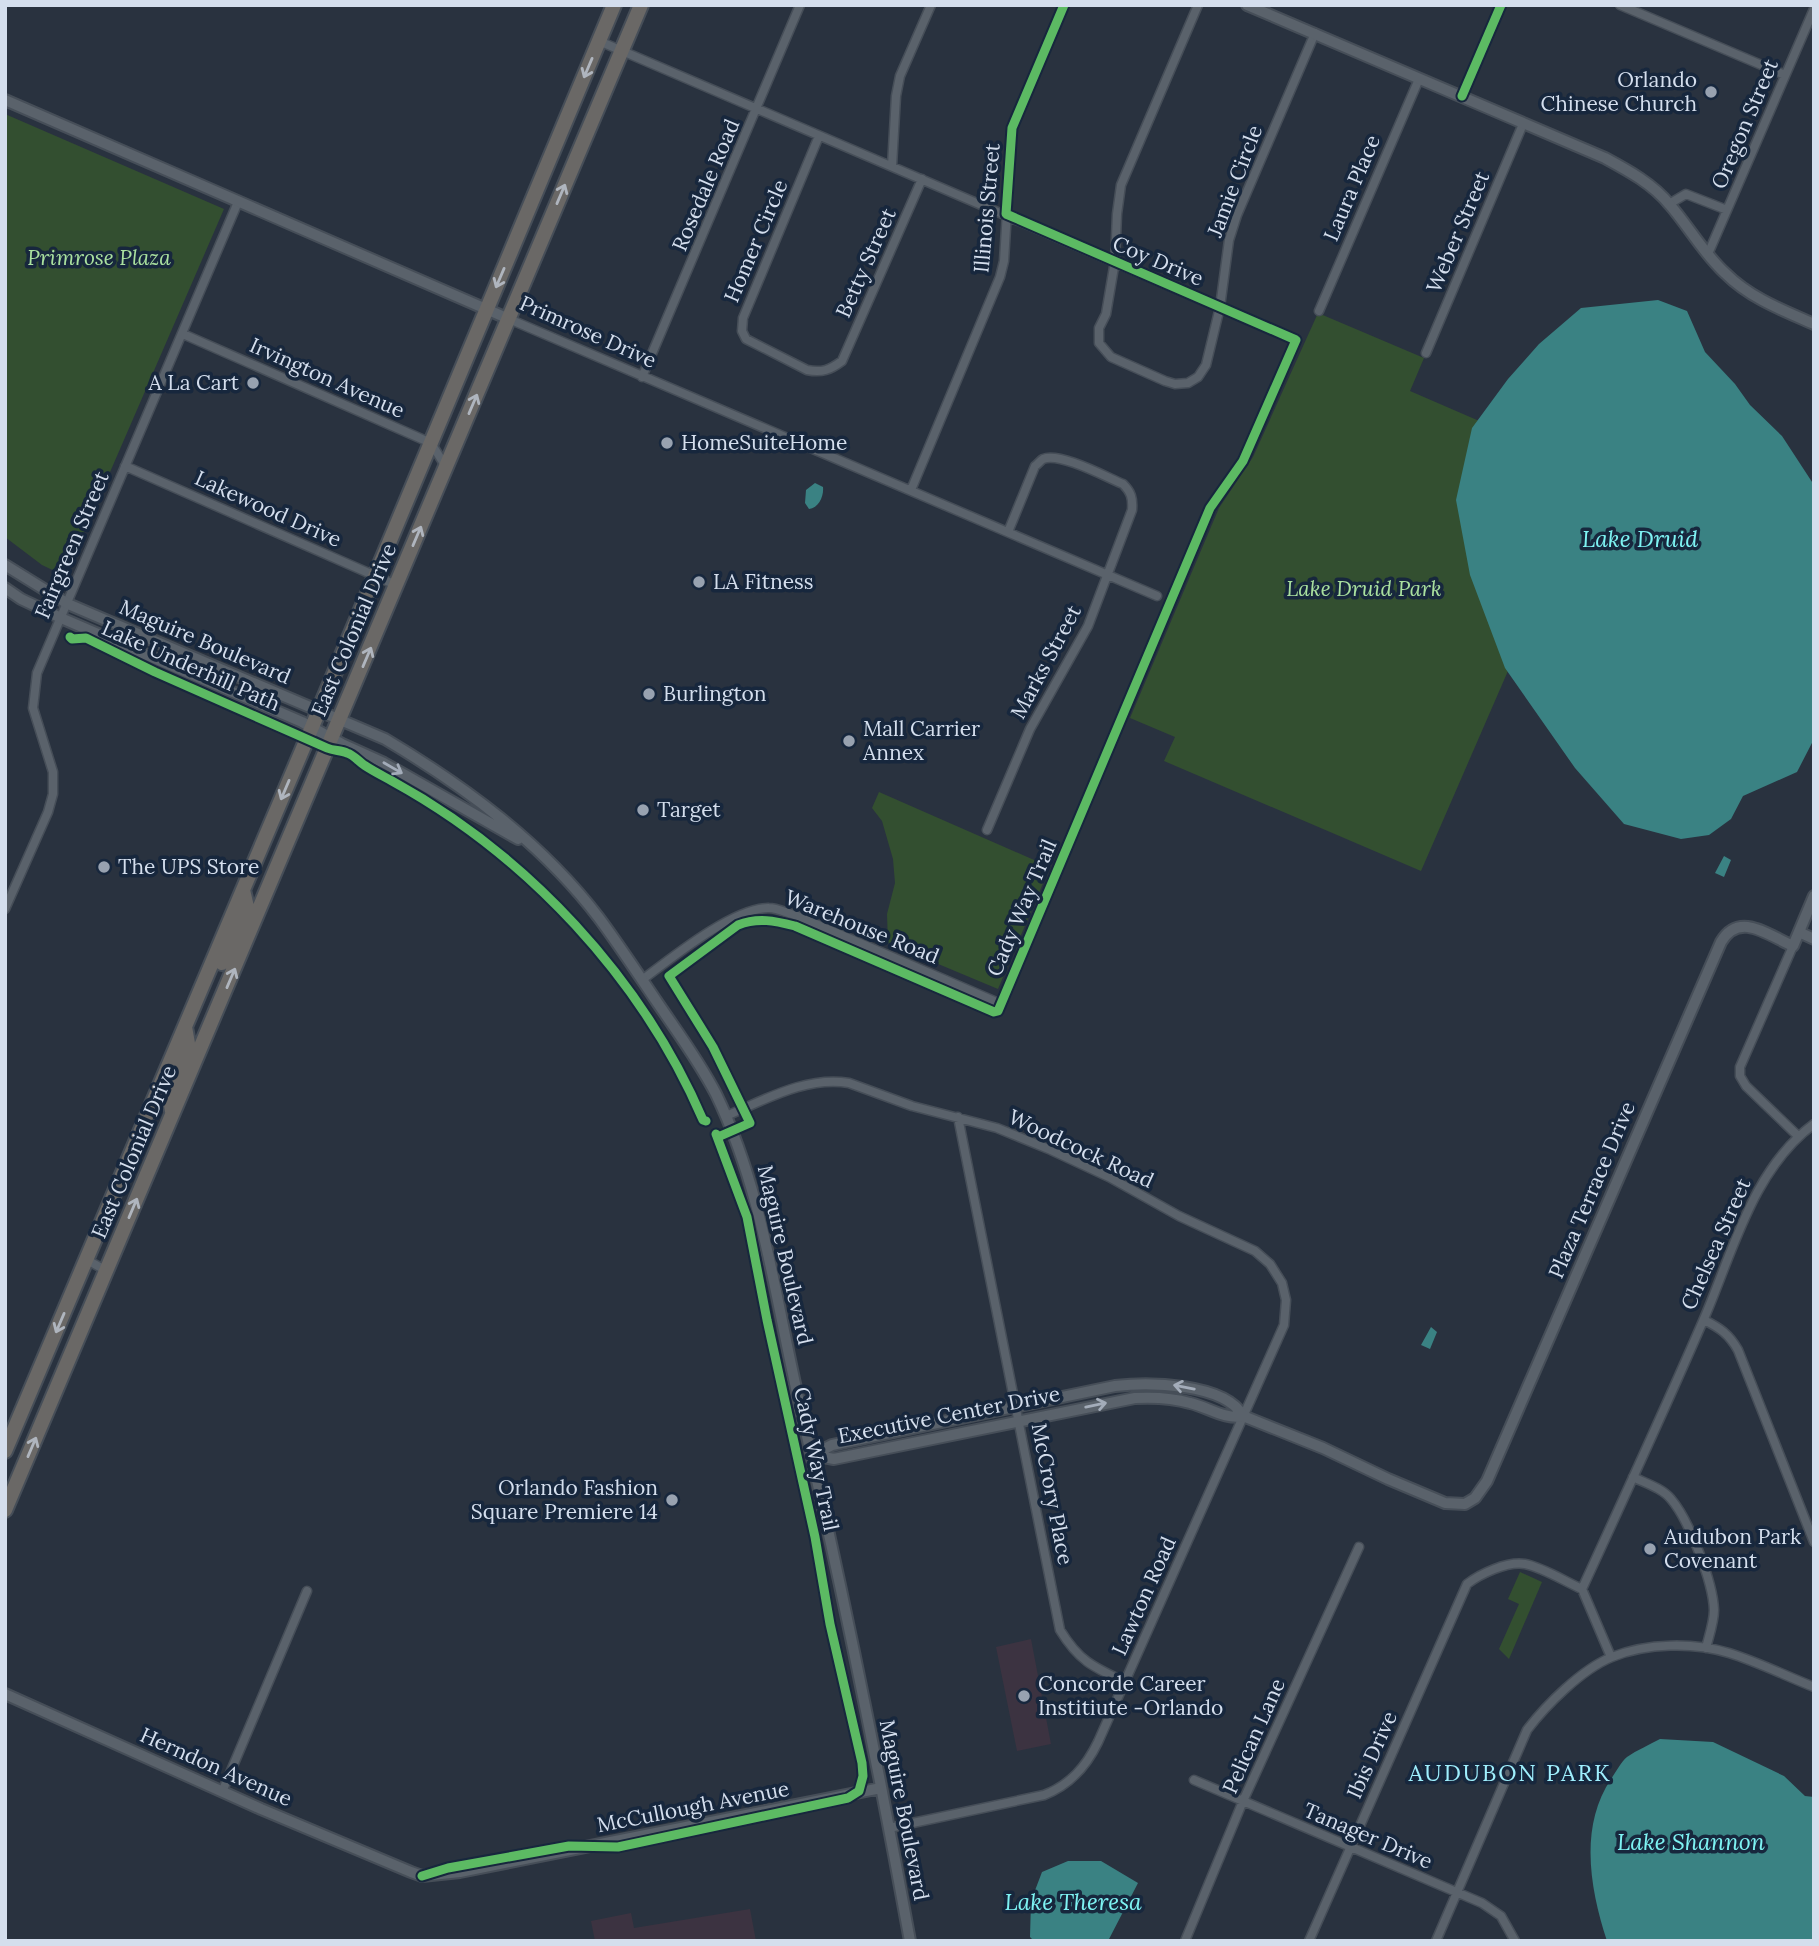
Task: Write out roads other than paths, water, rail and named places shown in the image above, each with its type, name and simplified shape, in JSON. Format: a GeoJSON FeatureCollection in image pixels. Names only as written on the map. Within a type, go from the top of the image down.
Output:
{"type":"FeatureCollection","features":[{"type":"Feature","properties":{"kind":"highway","name":"East Colonial Drive"},"geometry":{"type":"LineString","coordinates":[[5,1451],[319,711],[614,5]]}},
{"type":"Feature","properties":{"kind":"highway","name":"East Colonial Drive"},"geometry":{"type":"LineString","coordinates":[[5,1510],[641,5]]}},
{"type":"Feature","properties":{"kind":"highway"},"geometry":{"type":"LineString","coordinates":[[204,1041],[199,1017],[247,907],[243,890]]}},
{"type":"Feature","properties":{"kind":"highway"},"geometry":{"type":"LineString","coordinates":[[173,1115],[170,1099],[189,1049],[185,1027]]}},
{"type":"Feature","properties":{"kind":"street","name":"Rosedale Road"},"geometry":{"type":"LineString","coordinates":[[642,377],[800,5]]}},
{"type":"Feature","properties":{"kind":"street"},"geometry":{"type":"LineString","coordinates":[[892,166],[900,76],[931,5]]}},
{"type":"Feature","properties":{"kind":"street","name":"Illinois Street"},"geometry":{"type":"LineString","coordinates":[[911,490],[1000,277],[1004,261],[1012,128],[1064,5]]}},
{"type":"Feature","properties":{"kind":"street"},"geometry":{"type":"LineString","coordinates":[[1115,261],[1121,185],[1198,5]]}},
{"type":"Feature","properties":{"kind":"street"},"geometry":{"type":"LineString","coordinates":[[1462,96],[1501,5]]}},
{"type":"Feature","properties":{"kind":"street"},"geometry":{"type":"LineString","coordinates":[[1620,5],[1785,75]]}},
{"type":"Feature","properties":{"kind":"street"},"geometry":{"type":"LineString","coordinates":[[1254,7],[1629,170],[1656,190],[1669,204],[1722,271],[1752,295],[1814,324]]}},
{"type":"Feature","properties":{"kind":"street","name":"Oregon Street"},"geometry":{"type":"LineString","coordinates":[[1708,254],[1814,9]]}},
{"type":"Feature","properties":{"kind":"street","name":"Jamie Circle"},"geometry":{"type":"LineString","coordinates":[[1115,261],[1106,314],[1099,328],[1099,343],[1111,357],[1165,381],[1175,384],[1188,383],[1198,377],[1206,365],[1220,307],[1233,227],[1315,33]]}},
{"type":"Feature","properties":{"kind":"street","name":"Coy Drive"},"geometry":{"type":"LineString","coordinates":[[599,41],[1296,340]]}},
{"type":"Feature","properties":{"kind":"street","name":"Laura Place"},"geometry":{"type":"LineString","coordinates":[[1319,312],[1419,79]]}},
{"type":"Feature","properties":{"kind":"street","name":"Primrose Drive"},"geometry":{"type":"LineString","coordinates":[[5,100],[642,377],[1157,596]]}},
{"type":"Feature","properties":{"kind":"street","name":"Weber Street"},"geometry":{"type":"LineString","coordinates":[[1426,353],[1523,124]]}},
{"type":"Feature","properties":{"kind":"street","name":"Homer Circle"},"geometry":{"type":"LineString","coordinates":[[820,136],[743,318],[742,331],[746,339],[757,347],[807,370],[831,370],[842,361]]}},
{"type":"Feature","properties":{"kind":"street","name":"Betty Street"},"geometry":{"type":"LineString","coordinates":[[842,361],[922,179]]}},
{"type":"Feature","properties":{"kind":"street"},"geometry":{"type":"LineString","coordinates":[[1669,204],[1686,194],[1727,210]]}},
{"type":"Feature","properties":{"kind":"street","name":"Fairgreen Street"},"geometry":{"type":"LineString","coordinates":[[5,909],[48,812],[53,794],[53,772],[33,708],[37,673],[238,202]]}},
{"type":"Feature","properties":{"kind":"street","name":"Irvington Avenue"},"geometry":{"type":"LineString","coordinates":[[183,334],[431,443]]}},
{"type":"Feature","properties":{"kind":"street"},"geometry":{"type":"LineString","coordinates":[[431,443],[446,467]]}},
{"type":"Feature","properties":{"kind":"street","name":"Marks Street"},"geometry":{"type":"LineString","coordinates":[[987,830],[1030,729],[1088,626],[1132,510],[1133,500],[1123,484],[1064,460],[1042,459],[1035,466],[1008,532]]}},
{"type":"Feature","properties":{"kind":"street","name":"Lakewood Drive"},"geometry":{"type":"LineString","coordinates":[[125,466],[396,585]]}},
{"type":"Feature","properties":{"kind":"street","name":"Maguire Boulevard"},"geometry":{"type":"LineString","coordinates":[[5,565],[68,604],[385,738],[494,811],[556,870],[597,916],[697,1058],[726,1116],[753,1189],[813,1455],[910,1941]]}},
{"type":"Feature","properties":{"kind":"street","name":"Maguire Boulevard"},"geometry":{"type":"LineString","coordinates":[[5,588],[21,599],[61,618],[312,727],[384,763],[475,817],[530,845]]}},
{"type":"Feature","properties":{"kind":"street"},"geometry":{"type":"LineString","coordinates":[[1798,1136],[1746,1086],[1740,1076],[1742,1060],[1814,896]]}},
{"type":"Feature","properties":{"kind":"street","name":"Warehouse Road"},"geometry":{"type":"LineString","coordinates":[[642,980],[720,925],[746,912],[769,908],[795,915],[1001,1004]]}},
{"type":"Feature","properties":{"kind":"street","name":"Plaza Terrace Drive"},"geometry":{"type":"LineString","coordinates":[[1445,1503],[1465,1504],[1475,1498],[1483,1488],[1727,932],[1740,925],[1750,927],[1793,946]]}},
{"type":"Feature","properties":{"kind":"street"},"geometry":{"type":"LineString","coordinates":[[1798,932],[1814,939]]}},
{"type":"Feature","properties":{"kind":"street","name":"Woodcock Road"},"geometry":{"type":"LineString","coordinates":[[726,1116],[790,1089],[814,1082],[849,1083],[912,1106],[997,1128],[1051,1150],[1109,1177],[1189,1221],[1250,1248],[1270,1264],[1282,1283]]}},
{"type":"Feature","properties":{"kind":"street","name":"McCrory Place"},"geometry":{"type":"LineString","coordinates":[[958,1117],[1060,1630],[1074,1652],[1094,1668],[1125,1682]]}},
{"type":"Feature","properties":{"kind":"street","name":"Chelsea Street"},"geometry":{"type":"LineString","coordinates":[[1582,1589],[1704,1320],[1745,1218],[1768,1176],[1798,1136],[1814,1124]]}},
{"type":"Feature","properties":{"kind":"street","name":"East Colonial Drive"},"geometry":{"type":"LineString","coordinates":[[86,1261],[107,1271]]}},
{"type":"Feature","properties":{"kind":"street","name":"Lawton Road"},"geometry":{"type":"LineString","coordinates":[[889,1828],[1036,1797],[1064,1785],[1090,1758],[1284,1325],[1286,1300],[1282,1283]]}},
{"type":"Feature","properties":{"kind":"street"},"geometry":{"type":"LineString","coordinates":[[1704,1320],[1722,1329],[1731,1337],[1738,1350],[1814,1542]]}},
{"type":"Feature","properties":{"kind":"street","name":"Executive Center Drive"},"geometry":{"type":"LineString","coordinates":[[813,1455],[832,1445],[1115,1387],[1152,1383],[1185,1387],[1213,1395],[1235,1405],[1243,1416]]}},
{"type":"Feature","properties":{"kind":"street","name":"Executive Center Drive"},"geometry":{"type":"LineString","coordinates":[[813,1455],[834,1459],[1122,1400],[1149,1398],[1184,1401],[1230,1417],[1243,1416],[1324,1448],[1445,1503]]}},
{"type":"Feature","properties":{"kind":"street"},"geometry":{"type":"LineString","coordinates":[[1633,1477],[1670,1497],[1702,1561],[1713,1596],[1714,1614],[1706,1647]]}},
{"type":"Feature","properties":{"kind":"street","name":"Pelican Lane"},"geometry":{"type":"LineString","coordinates":[[1185,1941],[1243,1801],[1359,1547]]}},
{"type":"Feature","properties":{"kind":"street","name":"Ibis Drive"},"geometry":{"type":"LineString","coordinates":[[1309,1941],[1467,1584],[1475,1578],[1512,1564],[1526,1564],[1582,1589]]}},
{"type":"Feature","properties":{"kind":"street"},"geometry":{"type":"LineString","coordinates":[[1582,1589],[1611,1657]]}},
{"type":"Feature","properties":{"kind":"street"},"geometry":{"type":"LineString","coordinates":[[222,1792],[307,1591]]}},
{"type":"Feature","properties":{"kind":"street"},"geometry":{"type":"LineString","coordinates":[[1436,1941],[1527,1730],[1544,1707],[1611,1657],[1649,1647],[1706,1647],[1730,1653],[1814,1687]]}},
{"type":"Feature","properties":{"kind":"street","name":"Herndon Avenue"},"geometry":{"type":"LineString","coordinates":[[5,1694],[222,1792],[411,1872]]}},
{"type":"Feature","properties":{"kind":"street","name":"Tanager Drive"},"geometry":{"type":"LineString","coordinates":[[1194,1780],[1482,1903],[1501,1916],[1515,1941]]}},
{"type":"Feature","properties":{"kind":"street","name":"McCullough Avenue"},"geometry":{"type":"LineString","coordinates":[[411,1872],[422,1877],[460,1872],[881,1788]]}},
{"type":"Feature","properties":{"kind":"water","name":"Lake Druid"},"geometry":{"type":"Polygon","coordinates":[[[1658,300],[1687,311],[1705,352],[1735,384],[1750,405],[1782,436],[1814,485],[1814,739],[1797,772],[1743,796],[1731,819],[1709,835],[1681,839],[1624,824],[1575,768],[1505,668],[1470,575],[1456,500],[1472,428],[1508,379],[1539,344],[1581,308],[1658,300]]]}},
{"type":"Feature","properties":{"kind":"water"},"geometry":{"type":"Polygon","coordinates":[[[815,483],[823,487],[823,494],[818,504],[809,509],[805,503],[806,490],[815,483]]]}},
{"type":"Feature","properties":{"kind":"water"},"geometry":{"type":"Polygon","coordinates":[[[1724,856],[1731,860],[1724,877],[1715,873],[1724,856]]]}},
{"type":"Feature","properties":{"kind":"water"},"geometry":{"type":"Polygon","coordinates":[[[1431,1327],[1437,1332],[1430,1349],[1421,1345],[1431,1327]]]}},
{"type":"Feature","properties":{"kind":"water","name":"Lake Shannon"},"geometry":{"type":"Polygon","coordinates":[[[1660,1739],[1713,1742],[1784,1776],[1805,1796],[1814,1797],[1814,1941],[1607,1941],[1592,1880],[1591,1838],[1594,1817],[1611,1779],[1627,1757],[1660,1739]]]}},
{"type":"Feature","properties":{"kind":"water","name":"Lake Theresa"},"geometry":{"type":"Polygon","coordinates":[[[1068,1861],[1101,1861],[1138,1883],[1108,1941],[1034,1941],[1030,1937],[1031,1901],[1042,1872],[1068,1861]]]}},
{"type":"Feature","properties":{"kind":"place","name":"Orlando Chinese Church"},"geometry":{"type":"Point","coordinates":[1711,92]}},
{"type":"Feature","properties":{"kind":"place","name":"A La Cart"},"geometry":{"type":"Point","coordinates":[253,383]}},
{"type":"Feature","properties":{"kind":"place","name":"HomeSuiteHome"},"geometry":{"type":"Point","coordinates":[667,443]}},
{"type":"Feature","properties":{"kind":"place","name":"LA Fitness"},"geometry":{"type":"Point","coordinates":[699,582]}},
{"type":"Feature","properties":{"kind":"place","name":"Burlington"},"geometry":{"type":"Point","coordinates":[649,694]}},
{"type":"Feature","properties":{"kind":"place","name":"Mall Carrier Annex"},"geometry":{"type":"Point","coordinates":[849,741]}},
{"type":"Feature","properties":{"kind":"place","name":"Target"},"geometry":{"type":"Point","coordinates":[643,810]}},
{"type":"Feature","properties":{"kind":"place","name":"The UPS Store"},"geometry":{"type":"Point","coordinates":[104,867]}},
{"type":"Feature","properties":{"kind":"place","name":"Orlando Fashion Square Premiere 14"},"geometry":{"type":"Point","coordinates":[672,1500]}},
{"type":"Feature","properties":{"kind":"place","name":"Audubon Park Covenant"},"geometry":{"type":"Point","coordinates":[1650,1549]}},
{"type":"Feature","properties":{"kind":"place","name":"Concorde Career Institiute -Orlando"},"geometry":{"type":"Point","coordinates":[1024,1696]}},
{"type":"Feature","properties":{"kind":"district","name":"AUDUBON PARK"},"geometry":{"type":"Point","coordinates":[1510,1773]}},
{"type":"Feature","properties":{"kind":"park label","name":"Primrose Plaza"},"geometry":{"type":"Point","coordinates":[99,258]}},
{"type":"Feature","properties":{"kind":"park label","name":"Lake Druid Park"},"geometry":{"type":"Point","coordinates":[1364,589]}}]}
